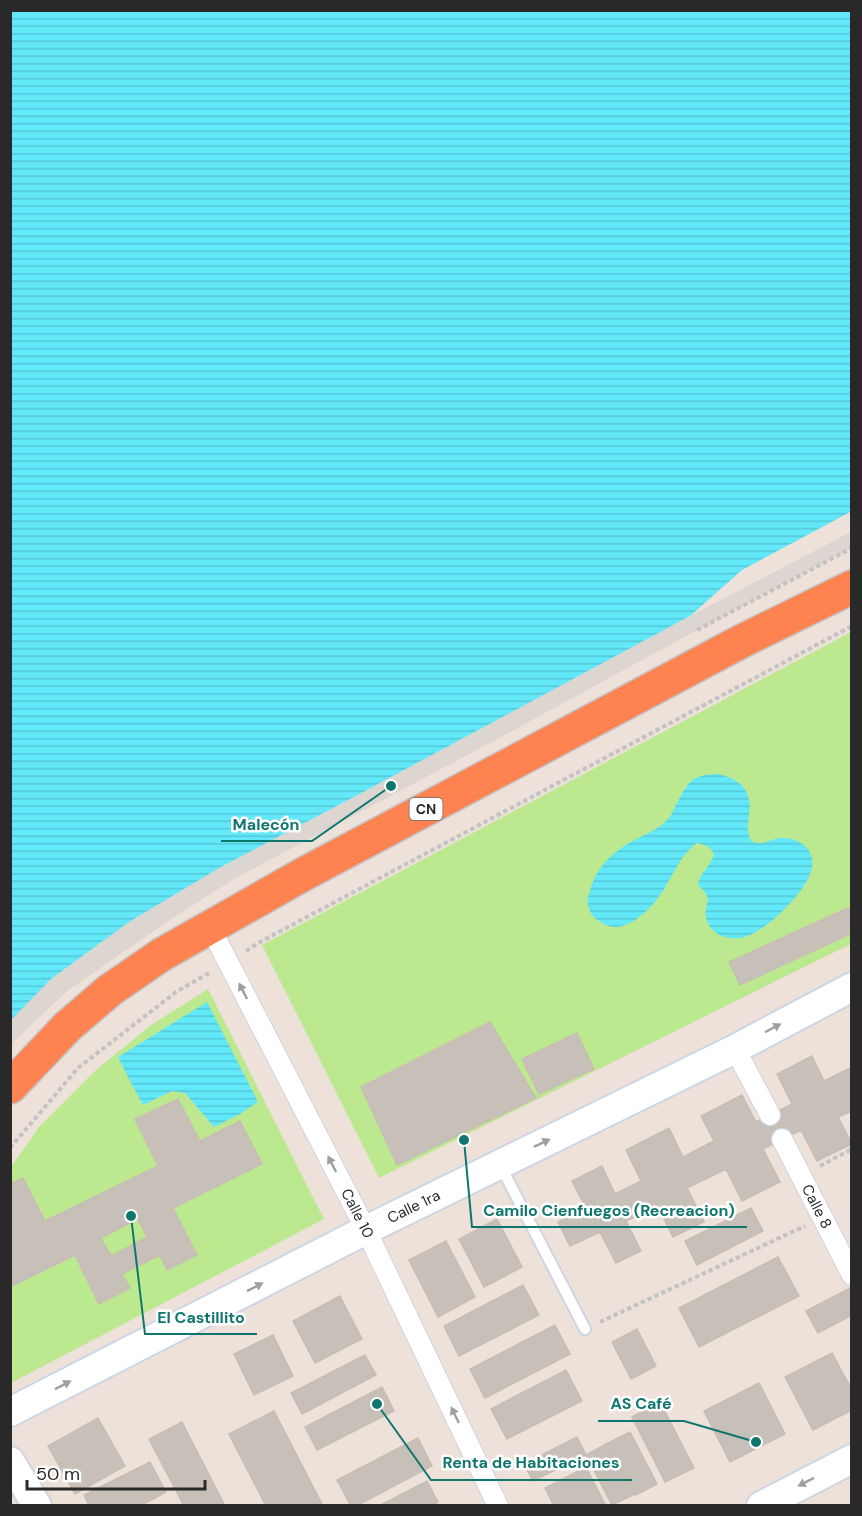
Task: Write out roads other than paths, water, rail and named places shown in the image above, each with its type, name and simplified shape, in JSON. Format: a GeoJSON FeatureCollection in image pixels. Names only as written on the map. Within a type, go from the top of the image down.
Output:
{"type":"FeatureCollection","features":[{"type":"Feature","properties":{"kind":"highway","name":"CN"},"geometry":{"type":"LineString","coordinates":[[10,1087],[68,1026],[110,990],[161,956],[302,875],[723,651],[852,587]]}},
{"type":"Feature","properties":{"kind":"street","name":"Calle 10"},"geometry":{"type":"LineString","coordinates":[[210,927],[366,1230],[498,1506]]}},
{"type":"Feature","properties":{"kind":"street","name":"Calle 1ra"},"geometry":{"type":"LineString","coordinates":[[10,1412],[366,1230],[735,1049],[852,987]]}},
{"type":"Feature","properties":{"kind":"street"},"geometry":{"type":"LineString","coordinates":[[735,1049],[770,1115]]}},
{"type":"Feature","properties":{"kind":"street","name":"Calle 8"},"geometry":{"type":"LineString","coordinates":[[782,1139],[852,1275]]}},
{"type":"Feature","properties":{"kind":"street"},"geometry":{"type":"LineString","coordinates":[[761,1506],[852,1459]]}},
{"type":"Feature","properties":{"kind":"street"},"geometry":{"type":"LineString","coordinates":[[10,1461],[37,1506]]}},
{"type":"Feature","properties":{"kind":"lane"},"geometry":{"type":"LineString","coordinates":[[500,1164],[585,1329]]}},
{"type":"Feature","properties":{"kind":"water"},"geometry":{"type":"Polygon","coordinates":[[[11,10],[851,11],[852,511],[742,570],[690,616],[219,868],[129,922],[51,979],[11,1020],[11,10]]]}},
{"type":"Feature","properties":{"kind":"water"},"geometry":{"type":"Polygon","coordinates":[[[718,774],[733,779],[747,793],[750,806],[748,832],[752,842],[765,843],[783,838],[801,843],[809,851],[812,867],[804,886],[796,897],[776,917],[756,932],[740,938],[727,938],[720,935],[713,931],[708,922],[706,912],[708,898],[698,884],[714,854],[707,846],[697,843],[682,859],[658,898],[638,918],[621,926],[612,927],[595,918],[588,904],[592,883],[610,857],[622,847],[664,823],[690,782],[701,776],[718,774]]]}},
{"type":"Feature","properties":{"kind":"water"},"geometry":{"type":"Polygon","coordinates":[[[207,1002],[258,1102],[214,1127],[185,1093],[172,1091],[143,1105],[118,1057],[207,1002]]]}},
{"type":"Feature","properties":{"kind":"place","name":"Malecón"},"geometry":{"type":"Point","coordinates":[391,786]}},
{"type":"Feature","properties":{"kind":"place","name":"Camilo Cienfuegos (Recreacion)"},"geometry":{"type":"Point","coordinates":[464,1140]}},
{"type":"Feature","properties":{"kind":"place","name":"El Castillito"},"geometry":{"type":"Point","coordinates":[131,1216]}},
{"type":"Feature","properties":{"kind":"place","name":"Renta de Habitaciones"},"geometry":{"type":"Point","coordinates":[377,1404]}},
{"type":"Feature","properties":{"kind":"place","name":"AS Café"},"geometry":{"type":"Point","coordinates":[756,1442]}}]}
